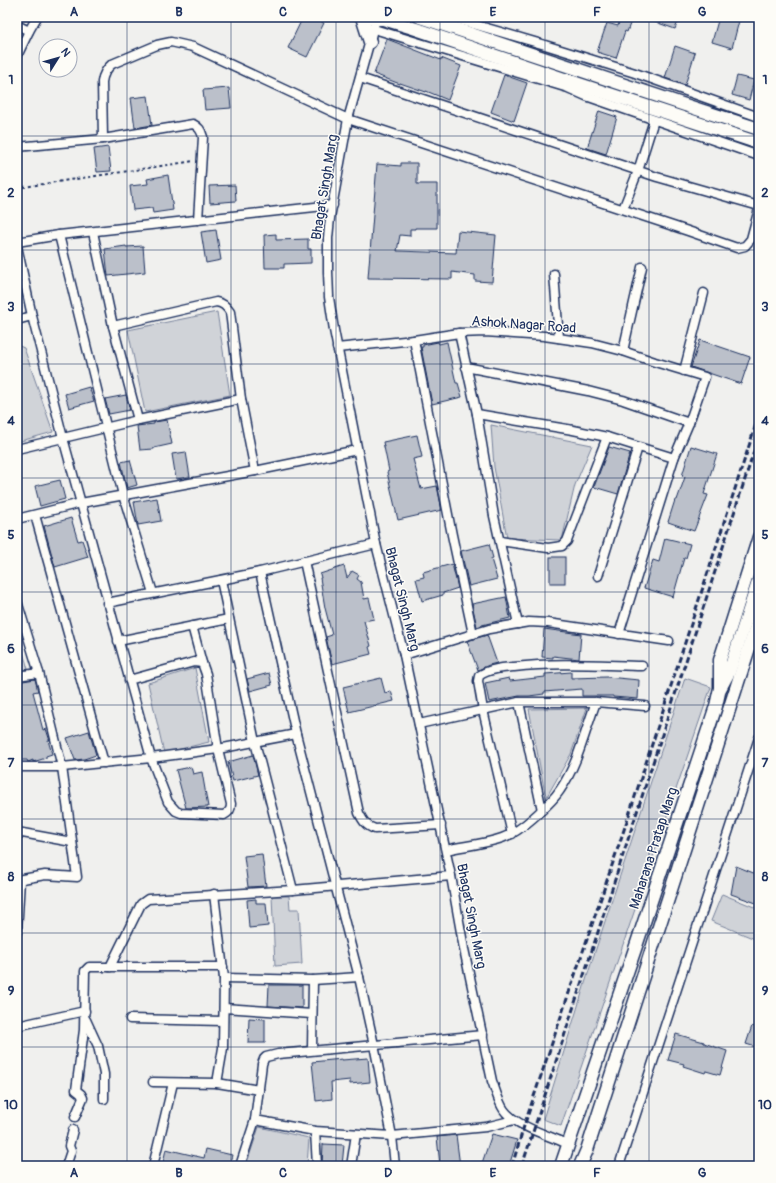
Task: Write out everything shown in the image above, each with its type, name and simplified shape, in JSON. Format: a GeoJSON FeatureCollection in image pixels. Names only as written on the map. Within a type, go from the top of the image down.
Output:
{"type":"FeatureCollection","features":[{"type":"Feature","properties":{"kind":"main road"},"geometry":{"type":"LineString","coordinates":[[362,17],[370,42]]}},
{"type":"Feature","properties":{"kind":"main road"},"geometry":{"type":"LineString","coordinates":[[420,17],[759,129]]}},
{"type":"Feature","properties":{"kind":"main road"},"geometry":{"type":"LineString","coordinates":[[378,20],[413,28],[759,143]]}},
{"type":"Feature","properties":{"kind":"main road","name":"Maharana Pratap Marg"},"geometry":{"type":"LineString","coordinates":[[561,1166],[716,706],[720,688],[720,660],[759,537]]}},
{"type":"Feature","properties":{"kind":"main road"},"geometry":{"type":"LineString","coordinates":[[720,688],[729,672],[759,579]]}},
{"type":"Feature","properties":{"kind":"main road"},"geometry":{"type":"LineString","coordinates":[[580,1166],[587,1150],[759,617]]}},
{"type":"Feature","properties":{"kind":"main road"},"geometry":{"type":"LineString","coordinates":[[659,878],[673,883]]}},
{"type":"Feature","properties":{"kind":"main road"},"geometry":{"type":"LineString","coordinates":[[613,1013],[629,1020]]}},
{"type":"Feature","properties":{"kind":"street"},"geometry":{"type":"LineString","coordinates":[[17,56],[37,17]]}},
{"type":"Feature","properties":{"kind":"street"},"geometry":{"type":"LineString","coordinates":[[449,17],[635,73],[759,117]]}},
{"type":"Feature","properties":{"kind":"street"},"geometry":{"type":"LineString","coordinates":[[378,20],[568,88],[586,96],[759,156]]}},
{"type":"Feature","properties":{"kind":"street","name":"Bhagat Singh Marg"},"geometry":{"type":"LineString","coordinates":[[378,20],[370,42],[348,119],[330,218],[328,238],[329,297],[337,348],[376,544],[404,655],[441,825],[464,949],[492,1081],[498,1099],[514,1120],[524,1126],[568,1144]]}},
{"type":"Feature","properties":{"kind":"street"},"geometry":{"type":"LineString","coordinates":[[17,25],[29,31]]}},
{"type":"Feature","properties":{"kind":"street"},"geometry":{"type":"LineString","coordinates":[[103,139],[102,82],[103,74],[107,68],[112,64],[157,45],[171,42],[193,47],[348,119],[737,248],[745,246],[751,239],[759,208],[638,171],[360,78]]}},
{"type":"Feature","properties":{"kind":"street"},"geometry":{"type":"LineString","coordinates":[[623,209],[638,171],[654,120]]}},
{"type":"Feature","properties":{"kind":"street"},"geometry":{"type":"LineString","coordinates":[[17,147],[103,139],[193,124],[201,130],[202,137],[198,220]]}},
{"type":"Feature","properties":{"kind":"street"},"geometry":{"type":"LineString","coordinates":[[17,242],[59,235],[332,205]]}},
{"type":"Feature","properties":{"kind":"street"},"geometry":{"type":"LineString","coordinates":[[93,232],[113,326],[138,420]]}},
{"type":"Feature","properties":{"kind":"street"},"geometry":{"type":"LineString","coordinates":[[59,235],[123,495],[153,594]]}},
{"type":"Feature","properties":{"kind":"street"},"geometry":{"type":"LineString","coordinates":[[17,246],[32,316],[62,438],[151,758],[168,802],[176,811],[181,814],[224,815],[231,809],[231,804],[218,749],[206,674],[192,626]]}},
{"type":"Feature","properties":{"kind":"street"},"geometry":{"type":"LineString","coordinates":[[623,351],[642,267]]}},
{"type":"Feature","properties":{"kind":"street"},"geometry":{"type":"LineString","coordinates":[[554,274],[559,338]]}},
{"type":"Feature","properties":{"kind":"street"},"geometry":{"type":"LineString","coordinates":[[684,371],[704,293]]}},
{"type":"Feature","properties":{"kind":"street"},"geometry":{"type":"LineString","coordinates":[[113,326],[216,302],[223,303],[230,312],[241,399],[255,470]]}},
{"type":"Feature","properties":{"kind":"street"},"geometry":{"type":"LineString","coordinates":[[17,320],[32,316]]}},
{"type":"Feature","properties":{"kind":"street","name":"Ashok Nagar Road"},"geometry":{"type":"LineString","coordinates":[[337,348],[414,340],[458,333],[485,332],[544,336],[592,343],[623,351],[705,377],[689,423]]}},
{"type":"Feature","properties":{"kind":"street"},"geometry":{"type":"LineString","coordinates":[[458,333],[477,414],[494,516],[518,624]]}},
{"type":"Feature","properties":{"kind":"street"},"geometry":{"type":"LineString","coordinates":[[414,340],[452,536],[474,634]]}},
{"type":"Feature","properties":{"kind":"street"},"geometry":{"type":"LineString","coordinates":[[466,367],[588,391],[623,400],[689,423],[674,458],[619,634]]}},
{"type":"Feature","properties":{"kind":"street"},"geometry":{"type":"LineString","coordinates":[[17,450],[138,420],[241,399]]}},
{"type":"Feature","properties":{"kind":"street"},"geometry":{"type":"LineString","coordinates":[[477,414],[607,437],[674,458]]}},
{"type":"Feature","properties":{"kind":"street"},"geometry":{"type":"LineString","coordinates":[[500,541],[548,548],[562,546],[567,541],[607,437]]}},
{"type":"Feature","properties":{"kind":"street"},"geometry":{"type":"LineString","coordinates":[[598,576],[638,447]]}},
{"type":"Feature","properties":{"kind":"street"},"geometry":{"type":"LineString","coordinates":[[17,519],[123,495],[357,450]]}},
{"type":"Feature","properties":{"kind":"street"},"geometry":{"type":"LineString","coordinates":[[35,515],[104,763]]}},
{"type":"Feature","properties":{"kind":"street"},"geometry":{"type":"LineString","coordinates":[[107,603],[260,572],[376,544]]}},
{"type":"Feature","properties":{"kind":"street"},"geometry":{"type":"LineString","coordinates":[[304,561],[363,822],[369,827],[375,829],[441,825]]}},
{"type":"Feature","properties":{"kind":"street"},"geometry":{"type":"LineString","coordinates":[[260,572],[296,734],[359,977],[392,1136],[395,1166]]}},
{"type":"Feature","properties":{"kind":"street"},"geometry":{"type":"LineString","coordinates":[[220,580],[255,742],[293,890]]}},
{"type":"Feature","properties":{"kind":"street"},"geometry":{"type":"LineString","coordinates":[[17,601],[39,673],[62,767],[77,877],[45,875],[18,880],[17,932]]}},
{"type":"Feature","properties":{"kind":"street"},"geometry":{"type":"LineString","coordinates":[[118,641],[229,619]]}},
{"type":"Feature","properties":{"kind":"street"},"geometry":{"type":"LineString","coordinates":[[404,655],[489,629],[529,622],[548,623],[669,641]]}},
{"type":"Feature","properties":{"kind":"street"},"geometry":{"type":"LineString","coordinates":[[129,680],[194,662],[202,663]]}},
{"type":"Feature","properties":{"kind":"street"},"geometry":{"type":"LineString","coordinates":[[512,834],[483,710],[478,681],[479,676],[488,671],[545,664],[642,666]]}},
{"type":"Feature","properties":{"kind":"street"},"geometry":{"type":"LineString","coordinates":[[17,676],[39,673]]}},
{"type":"Feature","properties":{"kind":"street"},"geometry":{"type":"LineString","coordinates":[[419,724],[519,702],[596,702],[645,706]]}},
{"type":"Feature","properties":{"kind":"street"},"geometry":{"type":"LineString","coordinates":[[519,702],[542,810]]}},
{"type":"Feature","properties":{"kind":"street"},"geometry":{"type":"LineString","coordinates":[[446,850],[503,838],[527,824],[542,810],[560,790],[574,766],[596,702]]}},
{"type":"Feature","properties":{"kind":"street"},"geometry":{"type":"LineString","coordinates":[[17,767],[62,767],[151,758],[218,749],[296,734]]}},
{"type":"Feature","properties":{"kind":"street"},"geometry":{"type":"LineString","coordinates":[[619,1166],[759,738]]}},
{"type":"Feature","properties":{"kind":"street"},"geometry":{"type":"LineString","coordinates":[[17,832],[72,842]]}},
{"type":"Feature","properties":{"kind":"street"},"geometry":{"type":"LineString","coordinates":[[110,967],[141,904],[148,899],[293,890],[335,885],[451,876]]}},
{"type":"Feature","properties":{"kind":"street"},"geometry":{"type":"LineString","coordinates":[[214,894],[224,978],[223,1048],[217,1084]]}},
{"type":"Feature","properties":{"kind":"street"},"geometry":{"type":"LineString","coordinates":[[75,1117],[83,1098],[76,1090],[84,1030],[85,971],[89,967],[223,967]]}},
{"type":"Feature","properties":{"kind":"street"},"geometry":{"type":"LineString","coordinates":[[224,978],[312,980],[359,977]]}},
{"type":"Feature","properties":{"kind":"street"},"geometry":{"type":"LineString","coordinates":[[312,980],[312,1050]]}},
{"type":"Feature","properties":{"kind":"street"},"geometry":{"type":"LineString","coordinates":[[224,1008],[312,1014]]}},
{"type":"Feature","properties":{"kind":"street"},"geometry":{"type":"LineString","coordinates":[[17,1026],[85,1014]]}},
{"type":"Feature","properties":{"kind":"street"},"geometry":{"type":"LineString","coordinates":[[85,1014],[98,1046],[104,1074],[104,1099]]}},
{"type":"Feature","properties":{"kind":"street"},"geometry":{"type":"LineString","coordinates":[[130,1019],[224,1021]]}},
{"type":"Feature","properties":{"kind":"street"},"geometry":{"type":"LineString","coordinates":[[240,1166],[255,1120],[262,1064],[266,1057],[270,1055],[312,1050],[483,1035]]}},
{"type":"Feature","properties":{"kind":"street"},"geometry":{"type":"LineString","coordinates":[[153,1082],[217,1084],[259,1090]]}},
{"type":"Feature","properties":{"kind":"street"},"geometry":{"type":"LineString","coordinates":[[153,1166],[173,1083]]}},
{"type":"Feature","properties":{"kind":"street"},"geometry":{"type":"LineString","coordinates":[[255,1120],[315,1131],[392,1136],[486,1127],[514,1120]]}},
{"type":"Feature","properties":{"kind":"street"},"geometry":{"type":"LineString","coordinates":[[66,1166],[71,1151],[69,1146],[73,1130]]}},
{"type":"Feature","properties":{"kind":"street"},"geometry":{"type":"LineString","coordinates":[[315,1131],[317,1166]]}},
{"type":"Feature","properties":{"kind":"street"},"geometry":{"type":"LineString","coordinates":[[351,1166],[356,1134]]}},
{"type":"Feature","properties":{"kind":"path"},"geometry":{"type":"LineString","coordinates":[[17,188],[201,160]]}},
{"type":"Feature","properties":{"kind":"shaded area"},"geometry":{"type":"Polygon","coordinates":[[[217,312],[230,395],[145,412],[128,330],[217,312]]]}},
{"type":"Feature","properties":{"kind":"shaded area"},"geometry":{"type":"Polygon","coordinates":[[[17,345],[24,348],[53,432],[17,442],[17,345]]]}},
{"type":"Feature","properties":{"kind":"shaded area"},"geometry":{"type":"Polygon","coordinates":[[[491,425],[592,445],[575,485],[562,540],[507,538],[494,467],[491,425]]]}},
{"type":"Feature","properties":{"kind":"shaded area"},"geometry":{"type":"Polygon","coordinates":[[[17,632],[28,669],[17,670],[17,632]]]}},
{"type":"Feature","properties":{"kind":"shaded area"},"geometry":{"type":"Polygon","coordinates":[[[195,668],[209,742],[164,753],[148,683],[195,668]]]}},
{"type":"Feature","properties":{"kind":"shaded area"},"geometry":{"type":"Polygon","coordinates":[[[685,678],[711,687],[561,1126],[543,1119],[591,964],[685,678]]]}},
{"type":"Feature","properties":{"kind":"shaded area"},"geometry":{"type":"Polygon","coordinates":[[[587,708],[571,754],[546,798],[529,709],[587,708]]]}},
{"type":"Feature","properties":{"kind":"shaded area"},"geometry":{"type":"Polygon","coordinates":[[[722,894],[759,909],[759,928],[755,939],[711,921],[722,894]]]}},
{"type":"Feature","properties":{"kind":"shaded area"},"geometry":{"type":"Polygon","coordinates":[[[272,896],[289,896],[290,909],[299,909],[302,964],[275,966],[272,896]]]}},
{"type":"Feature","properties":{"kind":"shaded area"},"geometry":{"type":"Polygon","coordinates":[[[259,1127],[309,1138],[307,1166],[246,1166],[259,1127]]]}},
{"type":"Feature","properties":{"kind":"building"},"geometry":{"type":"Polygon","coordinates":[[[303,17],[311,17],[324,23],[307,57],[288,48],[303,17]]]}},
{"type":"Feature","properties":{"kind":"building"},"geometry":{"type":"Polygon","coordinates":[[[620,17],[631,21],[627,32],[625,31],[616,58],[597,52],[607,23],[618,26],[620,17]]]}},
{"type":"Feature","properties":{"kind":"building"},"geometry":{"type":"Polygon","coordinates":[[[644,17],[680,17],[675,29],[644,17]]]}},
{"type":"Feature","properties":{"kind":"building"},"geometry":{"type":"Polygon","coordinates":[[[719,17],[740,17],[732,48],[712,42],[719,17]]]}},
{"type":"Feature","properties":{"kind":"building"},"geometry":{"type":"Polygon","coordinates":[[[387,39],[441,60],[441,58],[461,66],[448,100],[374,74],[387,39]]]}},
{"type":"Feature","properties":{"kind":"building"},"geometry":{"type":"Polygon","coordinates":[[[675,46],[695,53],[685,85],[665,78],[675,46]]]}},
{"type":"Feature","properties":{"kind":"building"},"geometry":{"type":"Polygon","coordinates":[[[504,75],[527,83],[514,121],[491,112],[504,75]]]}},
{"type":"Feature","properties":{"kind":"building"},"geometry":{"type":"Polygon","coordinates":[[[737,76],[754,80],[749,100],[732,95],[737,76]]]}},
{"type":"Feature","properties":{"kind":"building"},"geometry":{"type":"Polygon","coordinates":[[[229,88],[231,108],[205,110],[203,90],[229,88]]]}},
{"type":"Feature","properties":{"kind":"building"},"geometry":{"type":"Polygon","coordinates":[[[148,96],[152,125],[135,128],[131,98],[148,96]]]}},
{"type":"Feature","properties":{"kind":"building"},"geometry":{"type":"Polygon","coordinates":[[[599,111],[617,117],[606,154],[587,148],[599,111]]]}},
{"type":"Feature","properties":{"kind":"building"},"geometry":{"type":"Polygon","coordinates":[[[108,147],[111,171],[97,172],[94,149],[108,147]]]}},
{"type":"Feature","properties":{"kind":"building"},"geometry":{"type":"Polygon","coordinates":[[[401,163],[417,163],[417,184],[437,184],[437,228],[410,229],[410,236],[400,235],[397,251],[456,253],[458,231],[496,235],[492,282],[475,281],[475,275],[452,272],[452,279],[368,278],[377,164],[401,166],[401,163]]]}},
{"type":"Feature","properties":{"kind":"building"},"geometry":{"type":"Polygon","coordinates":[[[168,175],[173,210],[153,213],[152,208],[133,210],[130,186],[148,184],[147,179],[168,175]]]}},
{"type":"Feature","properties":{"kind":"building"},"geometry":{"type":"Polygon","coordinates":[[[235,185],[236,201],[210,203],[209,186],[235,185]]]}},
{"type":"Feature","properties":{"kind":"building"},"geometry":{"type":"Polygon","coordinates":[[[216,230],[221,260],[206,263],[201,232],[216,230]]]}},
{"type":"Feature","properties":{"kind":"building"},"geometry":{"type":"Polygon","coordinates":[[[276,234],[276,240],[308,239],[308,249],[311,249],[311,263],[284,264],[284,268],[265,268],[264,235],[276,234]]]}},
{"type":"Feature","properties":{"kind":"building"},"geometry":{"type":"Polygon","coordinates":[[[126,246],[143,246],[145,272],[108,276],[105,249],[126,246]]]}},
{"type":"Feature","properties":{"kind":"building"},"geometry":{"type":"Polygon","coordinates":[[[700,340],[750,357],[741,384],[691,367],[700,340]]]}},
{"type":"Feature","properties":{"kind":"building"},"geometry":{"type":"Polygon","coordinates":[[[438,342],[439,344],[447,342],[456,383],[458,383],[462,397],[432,404],[421,347],[423,347],[423,345],[438,342]]]}},
{"type":"Feature","properties":{"kind":"building"},"geometry":{"type":"Polygon","coordinates":[[[89,387],[94,401],[69,408],[65,394],[89,387]]]}},
{"type":"Feature","properties":{"kind":"building"},"geometry":{"type":"Polygon","coordinates":[[[126,395],[130,410],[109,414],[105,399],[126,395]]]}},
{"type":"Feature","properties":{"kind":"building"},"geometry":{"type":"Polygon","coordinates":[[[167,420],[172,444],[154,449],[140,450],[137,426],[154,424],[154,422],[167,420]]]}},
{"type":"Feature","properties":{"kind":"building"},"geometry":{"type":"Polygon","coordinates":[[[417,435],[422,457],[413,459],[421,489],[437,486],[442,510],[398,520],[387,472],[389,471],[383,442],[417,435]]]}},
{"type":"Feature","properties":{"kind":"building"},"geometry":{"type":"Polygon","coordinates":[[[691,446],[717,454],[704,494],[708,495],[694,531],[668,522],[675,500],[677,500],[685,477],[682,476],[691,446]]]}},
{"type":"Feature","properties":{"kind":"building"},"geometry":{"type":"Polygon","coordinates":[[[609,447],[630,453],[618,494],[594,487],[609,447]]]}},
{"type":"Feature","properties":{"kind":"building"},"geometry":{"type":"Polygon","coordinates":[[[186,452],[190,477],[176,479],[172,454],[186,452]]]}},
{"type":"Feature","properties":{"kind":"building"},"geometry":{"type":"Polygon","coordinates":[[[130,460],[137,485],[127,488],[121,462],[130,460]]]}},
{"type":"Feature","properties":{"kind":"building"},"geometry":{"type":"Polygon","coordinates":[[[60,480],[65,499],[40,506],[35,486],[60,480]]]}},
{"type":"Feature","properties":{"kind":"building"},"geometry":{"type":"Polygon","coordinates":[[[157,498],[161,521],[138,525],[134,502],[157,498]]]}},
{"type":"Feature","properties":{"kind":"building"},"geometry":{"type":"Polygon","coordinates":[[[71,518],[78,541],[82,540],[88,557],[55,567],[44,526],[71,518]]]}},
{"type":"Feature","properties":{"kind":"building"},"geometry":{"type":"Polygon","coordinates":[[[665,538],[690,544],[686,558],[684,558],[673,597],[644,588],[653,560],[659,562],[665,538]]]}},
{"type":"Feature","properties":{"kind":"building"},"geometry":{"type":"Polygon","coordinates":[[[489,544],[493,558],[491,559],[497,579],[469,586],[461,551],[489,544]]]}},
{"type":"Feature","properties":{"kind":"building"},"geometry":{"type":"Polygon","coordinates":[[[550,557],[565,557],[565,583],[550,583],[550,557]]]}},
{"type":"Feature","properties":{"kind":"building"},"geometry":{"type":"Polygon","coordinates":[[[452,564],[458,588],[443,593],[443,595],[422,601],[416,579],[424,577],[423,572],[452,564]]]}},
{"type":"Feature","properties":{"kind":"building"},"geometry":{"type":"Polygon","coordinates":[[[344,566],[347,578],[352,571],[359,575],[357,579],[361,582],[364,599],[369,598],[374,619],[364,621],[371,646],[369,647],[371,654],[332,664],[326,637],[332,635],[325,608],[320,574],[344,566]]]}},
{"type":"Feature","properties":{"kind":"building"},"geometry":{"type":"Polygon","coordinates":[[[506,597],[510,618],[477,627],[472,604],[506,597]]]}},
{"type":"Feature","properties":{"kind":"building"},"geometry":{"type":"Polygon","coordinates":[[[544,629],[581,634],[579,659],[553,656],[553,658],[542,657],[544,629]]]}},
{"type":"Feature","properties":{"kind":"building"},"geometry":{"type":"Polygon","coordinates":[[[487,635],[497,663],[478,670],[467,641],[487,635]]]}},
{"type":"Feature","properties":{"kind":"building"},"geometry":{"type":"Polygon","coordinates":[[[571,672],[571,678],[607,677],[639,680],[638,699],[613,696],[582,696],[582,689],[544,692],[544,694],[519,696],[489,702],[485,683],[509,678],[510,681],[545,677],[545,674],[571,672]]]}},
{"type":"Feature","properties":{"kind":"building"},"geometry":{"type":"Polygon","coordinates":[[[269,673],[272,685],[250,691],[247,679],[269,673]]]}},
{"type":"Feature","properties":{"kind":"building"},"geometry":{"type":"Polygon","coordinates":[[[381,678],[385,693],[391,691],[394,701],[349,712],[343,687],[381,678]]]}},
{"type":"Feature","properties":{"kind":"building"},"geometry":{"type":"Polygon","coordinates":[[[35,679],[38,691],[33,692],[43,730],[46,729],[50,740],[48,740],[52,754],[46,756],[46,758],[28,762],[27,760],[17,760],[17,682],[35,679]]]}},
{"type":"Feature","properties":{"kind":"building"},"geometry":{"type":"Polygon","coordinates":[[[89,731],[96,755],[75,760],[67,738],[89,731]]]}},
{"type":"Feature","properties":{"kind":"building"},"geometry":{"type":"Polygon","coordinates":[[[253,755],[258,775],[233,781],[228,762],[253,755]]]}},
{"type":"Feature","properties":{"kind":"building"},"geometry":{"type":"Polygon","coordinates":[[[191,767],[193,774],[202,772],[208,807],[186,808],[176,770],[191,767]]]}},
{"type":"Feature","properties":{"kind":"building"},"geometry":{"type":"Polygon","coordinates":[[[262,854],[266,886],[248,887],[244,856],[262,854]]]}},
{"type":"Feature","properties":{"kind":"building"},"geometry":{"type":"Polygon","coordinates":[[[736,866],[756,874],[759,879],[759,904],[731,894],[736,866]]]}},
{"type":"Feature","properties":{"kind":"building"},"geometry":{"type":"Polygon","coordinates":[[[256,899],[256,903],[266,903],[268,926],[249,928],[247,900],[256,899]]]}},
{"type":"Feature","properties":{"kind":"building"},"geometry":{"type":"Polygon","coordinates":[[[269,985],[302,985],[302,1008],[268,1006],[269,985]]]}},
{"type":"Feature","properties":{"kind":"building"},"geometry":{"type":"Polygon","coordinates":[[[249,1018],[265,1019],[265,1043],[248,1043],[249,1018]]]}},
{"type":"Feature","properties":{"kind":"building"},"geometry":{"type":"Polygon","coordinates":[[[752,1026],[759,1028],[759,1048],[746,1044],[752,1026]]]}},
{"type":"Feature","properties":{"kind":"building"},"geometry":{"type":"Polygon","coordinates":[[[676,1034],[704,1042],[727,1051],[720,1075],[706,1071],[705,1073],[683,1066],[684,1064],[668,1060],[676,1034]]]}},
{"type":"Feature","properties":{"kind":"building"},"geometry":{"type":"Polygon","coordinates":[[[368,1058],[370,1082],[350,1084],[350,1080],[331,1082],[332,1099],[316,1101],[312,1062],[368,1058]]]}},
{"type":"Feature","properties":{"kind":"building"},"geometry":{"type":"Polygon","coordinates":[[[492,1134],[517,1140],[509,1166],[481,1166],[492,1134]]]}},
{"type":"Feature","properties":{"kind":"building"},"geometry":{"type":"Polygon","coordinates":[[[456,1135],[460,1166],[440,1166],[437,1137],[456,1135]]]}},
{"type":"Feature","properties":{"kind":"building"},"geometry":{"type":"Polygon","coordinates":[[[323,1144],[344,1145],[342,1166],[322,1166],[323,1144]]]}},
{"type":"Feature","properties":{"kind":"building"},"geometry":{"type":"Polygon","coordinates":[[[166,1149],[204,1158],[206,1149],[232,1155],[229,1166],[174,1166],[163,1163],[166,1149]]]}},
{"type":"Feature","properties":{"kind":"railway"},"geometry":{"type":"LineString","coordinates":[[512,1166],[524,1126],[629,815],[759,415]]}},
{"type":"Feature","properties":{"kind":"railway"},"geometry":{"type":"LineString","coordinates":[[522,1166],[759,436]]}}]}
